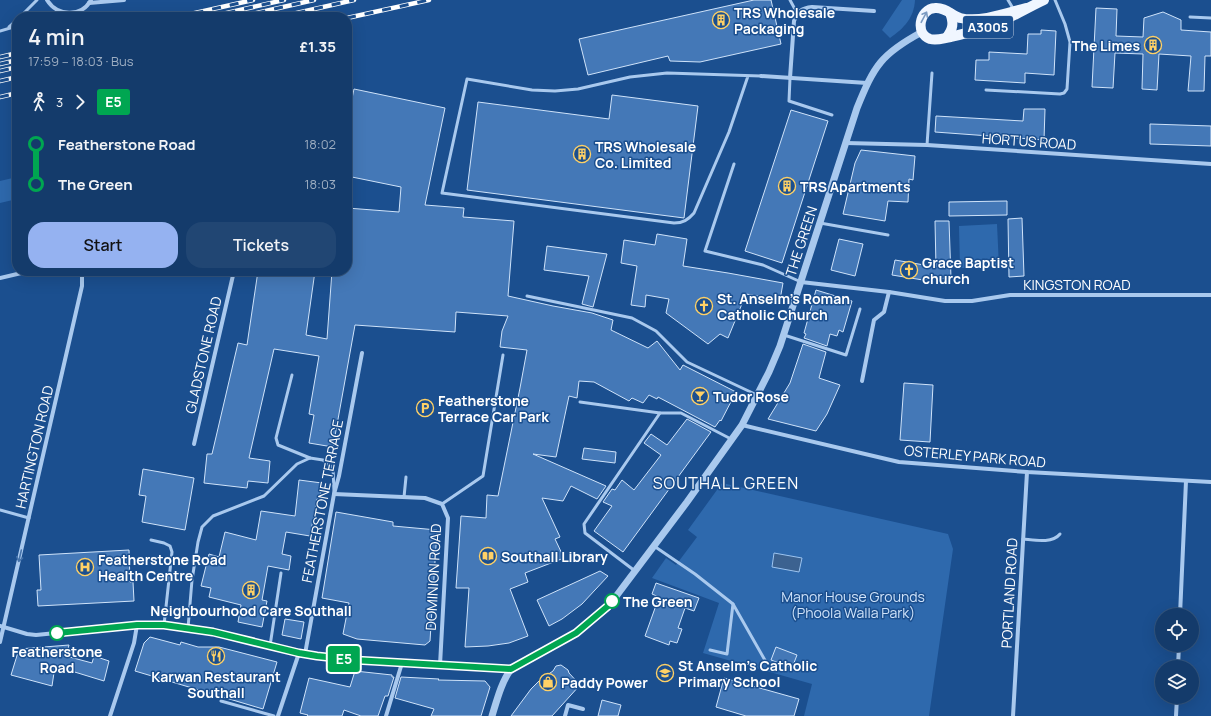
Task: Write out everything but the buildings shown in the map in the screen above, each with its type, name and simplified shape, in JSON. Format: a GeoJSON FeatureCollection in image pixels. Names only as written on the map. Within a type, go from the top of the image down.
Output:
{"type":"FeatureCollection","features":[{"type":"Feature","properties":{"kind":"main road","name":"A3005"},"geometry":{"type":"LineString","coordinates":[[1026,8],[997,16],[974,19],[961,18],[934,4],[922,16],[922,32],[926,37],[935,40],[972,32],[998,23],[1044,0]]}},
{"type":"Feature","properties":{"kind":"main road","name":"A3005"},"geometry":{"type":"LineString","coordinates":[[947,38],[952,30],[954,22],[950,13]]}},
{"type":"Feature","properties":{"kind":"street"},"geometry":{"type":"LineString","coordinates":[[47,0],[55,9],[62,12]]}},
{"type":"Feature","properties":{"kind":"street"},"geometry":{"type":"LineString","coordinates":[[77,12],[90,2],[124,0]]}},
{"type":"Feature","properties":{"kind":"street"},"geometry":{"type":"LineString","coordinates":[[790,78],[794,21],[797,12],[804,8],[812,7],[874,10]]}},
{"type":"Feature","properties":{"kind":"street","name":"THE GREEN"},"geometry":{"type":"LineString","coordinates":[[511,669],[576,633],[608,606],[654,546],[742,425],[769,372],[784,335],[857,108],[867,83],[884,57],[903,42],[922,32]]}},
{"type":"Feature","properties":{"kind":"street"},"geometry":{"type":"LineString","coordinates":[[761,76],[867,83]]}},
{"type":"Feature","properties":{"kind":"street","name":"HORTUS ROAD"},"geometry":{"type":"LineString","coordinates":[[846,143],[927,145],[1211,164]]}},
{"type":"Feature","properties":{"kind":"street"},"geometry":{"type":"LineString","coordinates":[[0,278],[12,275]]}},
{"type":"Feature","properties":{"kind":"street","name":"HARTINGTON ROAD"},"geometry":{"type":"LineString","coordinates":[[2,626],[29,518],[82,286],[82,276]]}},
{"type":"Feature","properties":{"kind":"street","name":"GLADSTONE ROAD"},"geometry":{"type":"LineString","coordinates":[[194,444],[233,276]]}},
{"type":"Feature","properties":{"kind":"street","name":"KINGSTON ROAD"},"geometry":{"type":"LineString","coordinates":[[801,282],[889,292],[946,302],[972,301],[1010,295],[1211,295]]}},
{"type":"Feature","properties":{"kind":"street"},"geometry":{"type":"LineString","coordinates":[[862,381],[874,320],[884,312],[889,292]]}},
{"type":"Feature","properties":{"kind":"street","name":"FEATHERSTONE TERRACE"},"geometry":{"type":"LineString","coordinates":[[305,654],[334,494],[339,476],[362,353]]}},
{"type":"Feature","properties":{"kind":"street","name":"OSTERLEY PARK ROAD"},"geometry":{"type":"LineString","coordinates":[[742,425],[899,462],[1027,472],[1211,482]]}},
{"type":"Feature","properties":{"kind":"street","name":"PORTLAND ROAD"},"geometry":{"type":"LineString","coordinates":[[1013,716],[1027,472]]}},
{"type":"Feature","properties":{"kind":"street"},"geometry":{"type":"LineString","coordinates":[[1180,608],[1186,481]]}},
{"type":"Feature","properties":{"kind":"street","name":"DOMINION ROAD"},"geometry":{"type":"LineString","coordinates":[[334,494],[426,498],[442,504],[448,518],[440,665]]}},
{"type":"Feature","properties":{"kind":"street"},"geometry":{"type":"LineString","coordinates":[[0,642],[2,626],[36,635],[137,625],[164,625],[213,632],[305,654],[354,660],[511,669]]}},
{"type":"Feature","properties":{"kind":"street"},"geometry":{"type":"LineString","coordinates":[[110,716],[134,643],[137,625]]}},
{"type":"Feature","properties":{"kind":"street"},"geometry":{"type":"LineString","coordinates":[[278,716],[299,653]]}},
{"type":"Feature","properties":{"kind":"street"},"geometry":{"type":"LineString","coordinates":[[386,716],[402,663]]}},
{"type":"Feature","properties":{"kind":"street"},"geometry":{"type":"LineString","coordinates":[[492,716],[505,678],[511,669]]}},
{"type":"Feature","properties":{"kind":"street"},"geometry":{"type":"LineString","coordinates":[[1176,716],[1177,704]]}},
{"type":"Feature","properties":{"kind":"street"},"geometry":{"type":"LineString","coordinates":[[565,716],[568,705],[583,709]]}},
{"type":"Feature","properties":{"kind":"lane"},"geometry":{"type":"LineString","coordinates":[[25,12],[37,0]]}},
{"type":"Feature","properties":{"kind":"lane"},"geometry":{"type":"LineString","coordinates":[[790,0],[797,12]]}},
{"type":"Feature","properties":{"kind":"lane"},"geometry":{"type":"LineString","coordinates":[[1008,0],[1015,11]]}},
{"type":"Feature","properties":{"kind":"lane"},"geometry":{"type":"LineString","coordinates":[[986,90],[1064,93],[1067,89],[1070,42],[1065,24],[1055,0]]}},
{"type":"Feature","properties":{"kind":"lane"},"geometry":{"type":"LineString","coordinates":[[1190,17],[1211,18]]}},
{"type":"Feature","properties":{"kind":"lane"},"geometry":{"type":"LineString","coordinates":[[8,29],[12,25]]}},
{"type":"Feature","properties":{"kind":"lane"},"geometry":{"type":"LineString","coordinates":[[0,31],[12,28]]}},
{"type":"Feature","properties":{"kind":"lane"},"geometry":{"type":"LineString","coordinates":[[748,76],[729,132],[694,213],[683,223],[674,224],[442,193],[467,79],[532,90],[556,91],[667,73],[761,76]]}},
{"type":"Feature","properties":{"kind":"lane"},"geometry":{"type":"LineString","coordinates":[[927,145],[932,73]]}},
{"type":"Feature","properties":{"kind":"lane"},"geometry":{"type":"LineString","coordinates":[[790,78],[789,101],[832,115]]}},
{"type":"Feature","properties":{"kind":"lane"},"geometry":{"type":"LineString","coordinates":[[734,164],[705,251],[763,265],[801,282]]}},
{"type":"Feature","properties":{"kind":"lane"},"geometry":{"type":"LineString","coordinates":[[820,223],[888,235]]}},
{"type":"Feature","properties":{"kind":"lane"},"geometry":{"type":"LineString","coordinates":[[527,296],[632,318],[656,331],[687,362],[757,395]]}},
{"type":"Feature","properties":{"kind":"lane"},"geometry":{"type":"LineString","coordinates":[[784,335],[846,355],[860,309]]}},
{"type":"Feature","properties":{"kind":"lane"},"geometry":{"type":"LineString","coordinates":[[442,504],[482,476],[503,355]]}},
{"type":"Feature","properties":{"kind":"lane"},"geometry":{"type":"LineString","coordinates":[[292,375],[276,438],[278,445],[310,458],[323,460],[332,468],[334,494]]}},
{"type":"Feature","properties":{"kind":"lane"},"geometry":{"type":"LineString","coordinates":[[580,402],[660,413],[681,413],[731,439]]}},
{"type":"Feature","properties":{"kind":"lane"},"geometry":{"type":"LineString","coordinates":[[635,571],[585,533],[584,524],[660,413]]}},
{"type":"Feature","properties":{"kind":"lane"},"geometry":{"type":"LineString","coordinates":[[188,628],[192,580],[202,527],[213,516],[264,496],[297,464],[310,458]]}},
{"type":"Feature","properties":{"kind":"lane"},"geometry":{"type":"LineString","coordinates":[[404,497],[406,477]]}},
{"type":"Feature","properties":{"kind":"lane"},"geometry":{"type":"LineString","coordinates":[[0,510],[29,518]]}},
{"type":"Feature","properties":{"kind":"lane"},"geometry":{"type":"LineString","coordinates":[[1023,539],[1037,541],[1048,540],[1057,538],[1060,534]]}},
{"type":"Feature","properties":{"kind":"lane"},"geometry":{"type":"LineString","coordinates":[[151,540],[170,546],[172,552],[164,625]]}},
{"type":"Feature","properties":{"kind":"lane"},"geometry":{"type":"LineString","coordinates":[[654,546],[695,574],[733,604],[766,662]]}},
{"type":"Feature","properties":{"kind":"lane"},"geometry":{"type":"LineString","coordinates":[[270,646],[281,573]]}},
{"type":"Feature","properties":{"kind":"lane"},"geometry":{"type":"LineString","coordinates":[[710,650],[727,654],[733,604]]}},
{"type":"Feature","properties":{"kind":"lane"},"geometry":{"type":"LineString","coordinates":[[221,701],[274,716]]}},
{"type":"Feature","properties":{"kind":"green space"},"geometry":{"type":"Polygon","coordinates":[[[902,0],[915,0],[913,12],[904,26],[890,38],[882,30],[902,0]]]}},
{"type":"Feature","properties":{"kind":"green space"},"geometry":{"type":"Polygon","coordinates":[[[12,178],[12,200],[0,203],[0,181],[12,178]]]}},
{"type":"Feature","properties":{"kind":"green space"},"geometry":{"type":"Polygon","coordinates":[[[997,224],[999,267],[960,268],[959,226],[997,224]]]}},
{"type":"Feature","properties":{"kind":"green space","name":"Manor House Grounds (Phoola Walla Park)"},"geometry":{"type":"Polygon","coordinates":[[[722,483],[948,534],[953,549],[929,716],[804,716],[812,684],[703,653],[719,603],[652,578],[666,558],[676,565],[697,537],[688,530],[722,483]]]}},
{"type":"Feature","properties":{"kind":"shaded area"},"geometry":{"type":"Polygon","coordinates":[[[774,553],[802,558],[799,572],[772,567],[774,553]]]}},
{"type":"Feature","properties":{"kind":"railway"},"geometry":{"type":"LineString","coordinates":[[199,12],[253,0]]}},
{"type":"Feature","properties":{"kind":"railway"},"geometry":{"type":"LineString","coordinates":[[231,12],[284,0]]}},
{"type":"Feature","properties":{"kind":"railway"},"geometry":{"type":"LineString","coordinates":[[261,12],[314,0]]}},
{"type":"Feature","properties":{"kind":"railway"},"geometry":{"type":"LineString","coordinates":[[301,12],[354,0]]}},
{"type":"Feature","properties":{"kind":"railway"},"geometry":{"type":"LineString","coordinates":[[352,17],[429,0]]}},
{"type":"Feature","properties":{"kind":"railway"},"geometry":{"type":"LineString","coordinates":[[0,57],[12,54]]}},
{"type":"Feature","properties":{"kind":"railway"},"geometry":{"type":"LineString","coordinates":[[0,64],[12,61]]}},
{"type":"Feature","properties":{"kind":"railway"},"geometry":{"type":"LineString","coordinates":[[0,71],[12,68]]}},
{"type":"Feature","properties":{"kind":"railway"},"geometry":{"type":"LineString","coordinates":[[0,81],[12,78]]}},
{"type":"Feature","properties":{"kind":"railway"},"geometry":{"type":"LineString","coordinates":[[0,97],[12,94]]}},
{"type":"Feature","properties":{"kind":"bus line","name":"E5"},"geometry":{"type":"LineString","coordinates":[[57,633],[137,625],[164,625],[213,632],[317,656],[354,660],[511,669],[576,633],[612,601]]}},
{"type":"Feature","properties":{"kind":"place","name":"TRS Wholesale Packaging"},"geometry":{"type":"Point","coordinates":[721,20]}},
{"type":"Feature","properties":{"kind":"place","name":"The Limes"},"geometry":{"type":"Point","coordinates":[1153,45]}},
{"type":"Feature","properties":{"kind":"place","name":"TRS Wholesale Co. Limited"},"geometry":{"type":"Point","coordinates":[582,154]}},
{"type":"Feature","properties":{"kind":"place","name":"TRS Apartments"},"geometry":{"type":"Point","coordinates":[787,186]}},
{"type":"Feature","properties":{"kind":"place","name":"Grace Baptist church"},"geometry":{"type":"Point","coordinates":[909,270]}},
{"type":"Feature","properties":{"kind":"place","name":"St. Anselm's Roman Catholic Church"},"geometry":{"type":"Point","coordinates":[704,306]}},
{"type":"Feature","properties":{"kind":"place","name":"Tudor Rose"},"geometry":{"type":"Point","coordinates":[700,396]}},
{"type":"Feature","properties":{"kind":"place","name":"Featherstone Terrace Car Park"},"geometry":{"type":"Point","coordinates":[425,408]}},
{"type":"Feature","properties":{"kind":"place","name":"Southall Library"},"geometry":{"type":"Point","coordinates":[488,556]}},
{"type":"Feature","properties":{"kind":"place","name":"Featherstone Road Health Centre"},"geometry":{"type":"Point","coordinates":[85,567]}},
{"type":"Feature","properties":{"kind":"place","name":"Neighbourhood Care Southall"},"geometry":{"type":"Point","coordinates":[251,590]}},
{"type":"Feature","properties":{"kind":"place","name":"The Green"},"geometry":{"type":"Point","coordinates":[612,601]}},
{"type":"Feature","properties":{"kind":"place","name":"Featherstone Road"},"geometry":{"type":"Point","coordinates":[57,633]}},
{"type":"Feature","properties":{"kind":"place","name":"Karwan Restaurant Southall"},"geometry":{"type":"Point","coordinates":[216,656]}},
{"type":"Feature","properties":{"kind":"place","name":"St Anselm's Catholic Primary School"},"geometry":{"type":"Point","coordinates":[665,673]}},
{"type":"Feature","properties":{"kind":"place","name":"Paddy Power"},"geometry":{"type":"Point","coordinates":[548,682]}},
{"type":"Feature","properties":{"kind":"district","name":"SOUTHALL GREEN"},"geometry":{"type":"Point","coordinates":[726,483]}}]}
